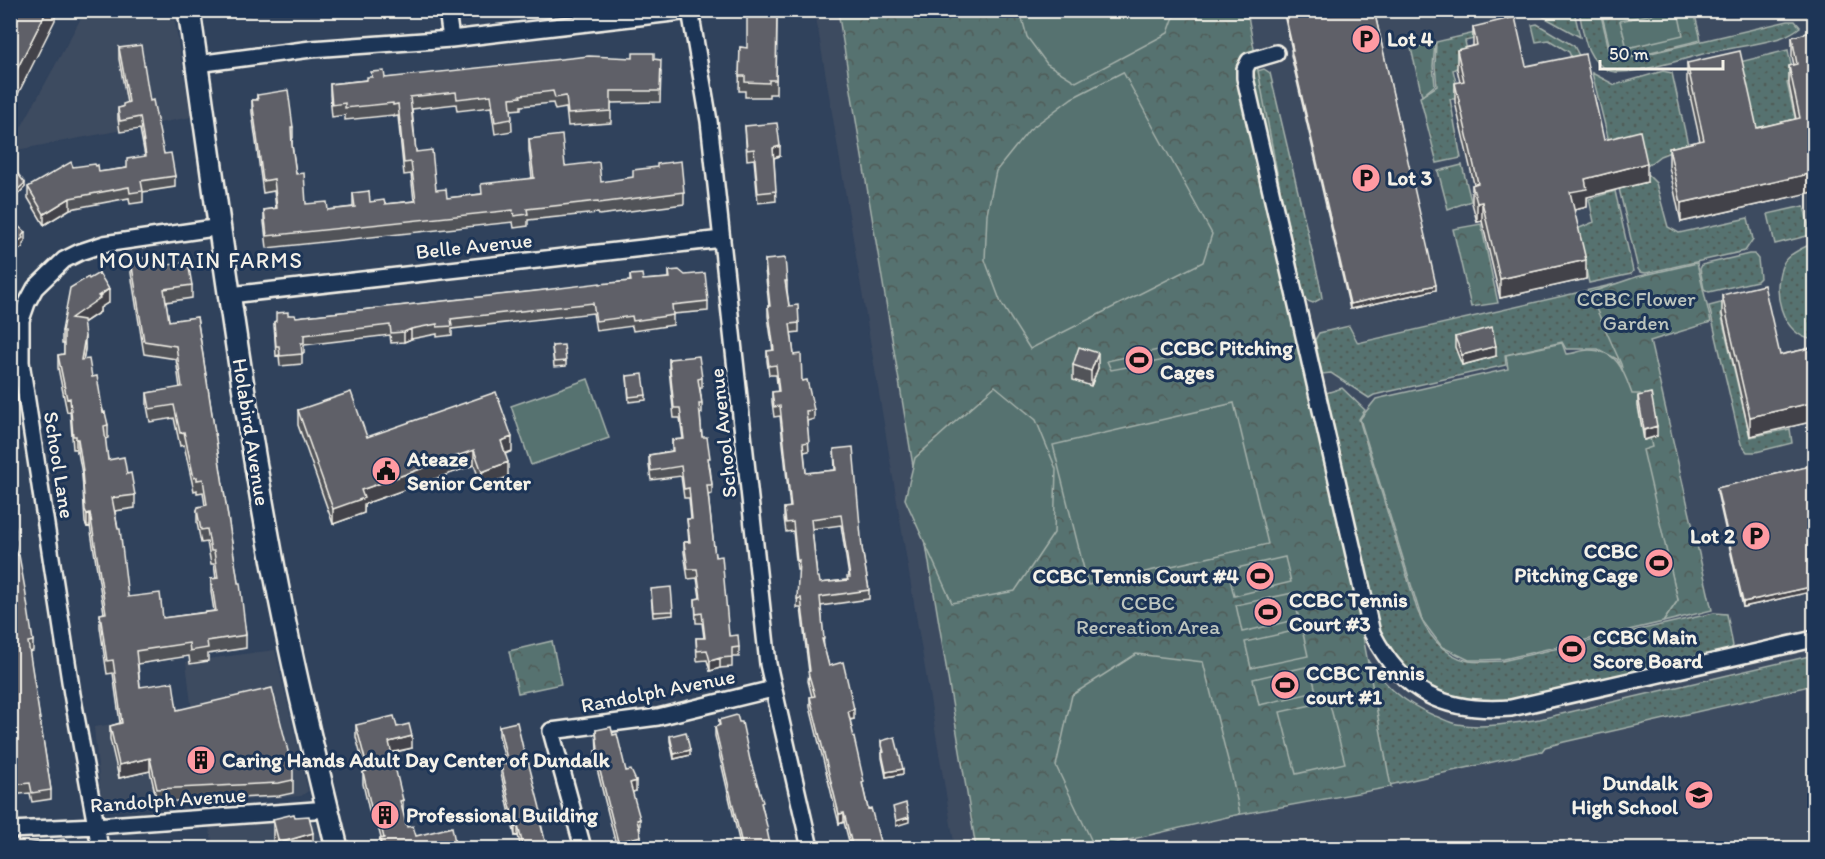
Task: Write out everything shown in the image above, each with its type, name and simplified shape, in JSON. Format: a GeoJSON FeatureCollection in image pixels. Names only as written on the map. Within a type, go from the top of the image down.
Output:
{"type":"FeatureCollection","features":[{"type":"Feature","properties":{"kind":"main road","name":"Holabird Avenue"},"geometry":{"type":"LineString","coordinates":[[189,10],[230,295],[272,559],[337,849]]}},
{"type":"Feature","properties":{"kind":"street"},"geometry":{"type":"LineString","coordinates":[[447,10],[451,39]]}},
{"type":"Feature","properties":{"kind":"street"},"geometry":{"type":"LineString","coordinates":[[196,64],[311,49],[451,39],[690,11]]}},
{"type":"Feature","properties":{"kind":"street","name":"School Avenue"},"geometry":{"type":"LineString","coordinates":[[690,11],[705,95],[772,689],[810,849]]}},
{"type":"Feature","properties":{"kind":"street"},"geometry":{"type":"LineString","coordinates":[[1276,53],[1249,61],[1245,69],[1245,78],[1372,633],[1382,653],[1395,669],[1418,688],[1444,702],[1463,708],[1484,710],[1511,708],[1815,639]]}},
{"type":"Feature","properties":{"kind":"street","name":"School Lane"},"geometry":{"type":"LineString","coordinates":[[100,849],[72,694],[21,362],[21,320],[35,288],[64,260],[80,252],[110,243],[221,227]]}},
{"type":"Feature","properties":{"kind":"street","name":"Belle Avenue"},"geometry":{"type":"LineString","coordinates":[[230,295],[722,239]]}},
{"type":"Feature","properties":{"kind":"street","name":"Randolph Avenue"},"geometry":{"type":"LineString","coordinates":[[583,849],[551,731],[658,717],[772,689]]}},
{"type":"Feature","properties":{"kind":"street","name":"Randolph Avenue"},"geometry":{"type":"LineString","coordinates":[[10,830],[328,809]]}},
{"type":"Feature","properties":{"kind":"shaded area"},"geometry":{"type":"Polygon","coordinates":[[[85,11],[173,11],[191,117],[11,151],[11,146],[85,11]]]}},
{"type":"Feature","properties":{"kind":"shaded area"},"geometry":{"type":"Polygon","coordinates":[[[815,11],[1814,11],[1814,848],[955,848],[815,11]]]}},
{"type":"Feature","properties":{"kind":"shaded area"},"geometry":{"type":"Polygon","coordinates":[[[275,650],[308,791],[301,796],[109,810],[104,805],[101,798],[94,727],[192,712],[186,662],[275,650]]]}},
{"type":"Feature","properties":{"kind":"shaded area"},"geometry":{"type":"Polygon","coordinates":[[[309,819],[316,824],[322,848],[214,848],[209,827],[309,819]]]}},
{"type":"Feature","properties":{"kind":"green space"},"geometry":{"type":"Polygon","coordinates":[[[1020,10],[1176,11],[1168,33],[1076,82],[1047,64],[1027,37],[1020,10]]]}},
{"type":"Feature","properties":{"kind":"green space","name":"CCBC Recreation Area"},"geometry":{"type":"Polygon","coordinates":[[[838,11],[1247,11],[1391,787],[1054,848],[976,848],[838,11]]]}},
{"type":"Feature","properties":{"kind":"green space"},"geometry":{"type":"Polygon","coordinates":[[[1541,11],[1574,11],[1580,37],[1542,16],[1541,11]]]}},
{"type":"Feature","properties":{"kind":"green space"},"geometry":{"type":"Polygon","coordinates":[[[1579,11],[1600,11],[1612,62],[1788,21],[1795,21],[1800,27],[1788,35],[1772,40],[1706,53],[1644,69],[1617,72],[1608,70],[1594,59],[1586,45],[1579,11]]]}},
{"type":"Feature","properties":{"kind":"green space"},"geometry":{"type":"Polygon","coordinates":[[[1601,11],[1694,11],[1701,40],[1613,61],[1601,11]]]}},
{"type":"Feature","properties":{"kind":"green space"},"geometry":{"type":"Polygon","coordinates":[[[1667,11],[1678,11],[1683,35],[1627,48],[1620,21],[1667,11]]]}},
{"type":"Feature","properties":{"kind":"green space"},"geometry":{"type":"Polygon","coordinates":[[[1537,24],[1574,46],[1584,65],[1575,67],[1569,52],[1549,40],[1536,42],[1532,25],[1537,24]]]}},
{"type":"Feature","properties":{"kind":"green space"},"geometry":{"type":"Polygon","coordinates":[[[1509,25],[1511,30],[1465,41],[1469,61],[1453,70],[1460,99],[1450,99],[1461,158],[1437,163],[1420,97],[1437,86],[1436,42],[1509,25]]]}},
{"type":"Feature","properties":{"kind":"green space"},"geometry":{"type":"Polygon","coordinates":[[[1435,43],[1433,66],[1435,85],[1422,96],[1411,48],[1435,43]]]}},
{"type":"Feature","properties":{"kind":"green space"},"geometry":{"type":"Polygon","coordinates":[[[1788,50],[1794,80],[1787,83],[1799,135],[1756,132],[1740,62],[1788,50]]]}},
{"type":"Feature","properties":{"kind":"green space"},"geometry":{"type":"Polygon","coordinates":[[[1264,69],[1270,73],[1320,285],[1322,298],[1313,303],[1305,300],[1255,80],[1257,71],[1264,69]]]}},
{"type":"Feature","properties":{"kind":"green space"},"geometry":{"type":"Polygon","coordinates":[[[1663,71],[1672,73],[1688,145],[1660,156],[1647,166],[1617,174],[1592,73],[1615,85],[1663,71]]]}},
{"type":"Feature","properties":{"kind":"green space"},"geometry":{"type":"Polygon","coordinates":[[[1123,72],[1212,234],[1203,262],[1030,349],[1001,303],[985,260],[987,214],[996,171],[1029,130],[1072,98],[1123,72]]]}},
{"type":"Feature","properties":{"kind":"green space"},"geometry":{"type":"Polygon","coordinates":[[[1462,165],[1471,201],[1448,209],[1438,171],[1462,165]]]}},
{"type":"Feature","properties":{"kind":"green space"},"geometry":{"type":"Polygon","coordinates":[[[1647,174],[1656,183],[1668,227],[1679,233],[1748,218],[1753,239],[1745,251],[1646,273],[1640,272],[1617,180],[1647,174]]]}},
{"type":"Feature","properties":{"kind":"green space"},"geometry":{"type":"Polygon","coordinates":[[[1615,191],[1633,271],[1631,274],[1589,283],[1577,229],[1594,222],[1589,199],[1615,191]]]}},
{"type":"Feature","properties":{"kind":"green space"},"geometry":{"type":"Polygon","coordinates":[[[1804,206],[1811,235],[1775,244],[1768,214],[1804,206]]]}},
{"type":"Feature","properties":{"kind":"green space"},"geometry":{"type":"Polygon","coordinates":[[[1481,224],[1498,303],[1471,307],[1453,229],[1481,224]]]}},
{"type":"Feature","properties":{"kind":"green space"},"geometry":{"type":"Polygon","coordinates":[[[1811,244],[1814,247],[1814,340],[1803,337],[1793,330],[1786,320],[1781,309],[1778,285],[1786,259],[1811,244]]]}},
{"type":"Feature","properties":{"kind":"green space"},"geometry":{"type":"Polygon","coordinates":[[[1754,254],[1758,259],[1760,278],[1757,281],[1709,292],[1704,289],[1700,269],[1702,265],[1754,254]]]}},
{"type":"Feature","properties":{"kind":"green space","name":"CCBC Flower Garden"},"geometry":{"type":"Polygon","coordinates":[[[1697,263],[1711,322],[1650,341],[1712,610],[1663,622],[1678,600],[1621,364],[1589,293],[1636,277],[1697,263]]]}},
{"type":"Feature","properties":{"kind":"green space"},"geometry":{"type":"Polygon","coordinates":[[[1633,280],[1632,393],[1617,359],[1598,349],[1566,349],[1562,342],[1505,355],[1506,365],[1369,398],[1331,373],[1322,374],[1315,340],[1319,333],[1349,326],[1358,343],[1633,280]]]}},
{"type":"Feature","properties":{"kind":"green space"},"geometry":{"type":"Polygon","coordinates":[[[1755,294],[1765,295],[1768,302],[1721,314],[1750,437],[1790,429],[1792,443],[1747,452],[1741,444],[1709,306],[1755,294]]]}},
{"type":"Feature","properties":{"kind":"green space"},"geometry":{"type":"Polygon","coordinates":[[[1562,343],[1566,354],[1589,350],[1607,354],[1623,370],[1632,394],[1640,394],[1652,447],[1643,450],[1678,600],[1663,622],[1504,659],[1469,660],[1442,647],[1422,620],[1360,419],[1376,399],[1508,369],[1506,355],[1562,343]]]}},
{"type":"Feature","properties":{"kind":"green space","name":"CCBC Pitching Cages"},"geometry":{"type":"Polygon","coordinates":[[[1167,348],[1171,359],[1111,370],[1107,361],[1167,348]]]}},
{"type":"Feature","properties":{"kind":"green space"},"geometry":{"type":"Polygon","coordinates":[[[588,379],[609,438],[531,465],[511,406],[588,379]]]}},
{"type":"Feature","properties":{"kind":"green space"},"geometry":{"type":"Polygon","coordinates":[[[995,386],[1036,420],[1056,469],[1054,533],[1015,591],[952,603],[905,499],[915,458],[995,386]]]}},
{"type":"Feature","properties":{"kind":"green space"},"geometry":{"type":"Polygon","coordinates":[[[1342,388],[1365,410],[1359,419],[1420,618],[1436,642],[1451,654],[1473,662],[1502,661],[1714,613],[1727,614],[1733,646],[1728,653],[1494,703],[1466,701],[1432,689],[1404,669],[1386,642],[1377,621],[1326,393],[1342,388]]]}},
{"type":"Feature","properties":{"kind":"green space"},"geometry":{"type":"Polygon","coordinates":[[[1234,403],[1268,544],[1088,585],[1053,445],[1234,403]]]}},
{"type":"Feature","properties":{"kind":"green space","name":"CCBC Tennis Court #4"},"geometry":{"type":"Polygon","coordinates":[[[1285,557],[1291,582],[1234,596],[1228,570],[1285,557]]]}},
{"type":"Feature","properties":{"kind":"green space","name":"CCBC Tennis Court #3"},"geometry":{"type":"Polygon","coordinates":[[[1293,593],[1299,619],[1242,632],[1236,605],[1293,593]]]}},
{"type":"Feature","properties":{"kind":"green space"},"geometry":{"type":"Polygon","coordinates":[[[1302,629],[1308,656],[1251,668],[1245,642],[1302,629]]]}},
{"type":"Feature","properties":{"kind":"green space"},"geometry":{"type":"Polygon","coordinates":[[[552,641],[561,684],[518,693],[509,651],[552,641]]]}},
{"type":"Feature","properties":{"kind":"green space"},"geometry":{"type":"Polygon","coordinates":[[[1363,653],[1377,674],[1402,698],[1423,711],[1454,723],[1478,726],[1540,719],[1814,655],[1814,685],[1564,742],[1545,747],[1542,751],[1358,792],[1363,653]]]}},
{"type":"Feature","properties":{"kind":"green space"},"geometry":{"type":"Polygon","coordinates":[[[1136,654],[1203,662],[1240,814],[1095,848],[1056,766],[1072,695],[1136,654]]]}},
{"type":"Feature","properties":{"kind":"green space","name":"CCBC Tennis court #1"},"geometry":{"type":"Polygon","coordinates":[[[1310,666],[1316,692],[1259,705],[1253,679],[1310,666]]]}},
{"type":"Feature","properties":{"kind":"green space"},"geometry":{"type":"Polygon","coordinates":[[[1329,701],[1345,763],[1296,774],[1280,712],[1329,701]]]}},
{"type":"Feature","properties":{"kind":"building"},"geometry":{"type":"Polygon","coordinates":[[[10,10],[47,10],[10,83],[10,10]]]}},
{"type":"Feature","properties":{"kind":"building"},"geometry":{"type":"Polygon","coordinates":[[[747,10],[777,10],[776,80],[769,80],[769,83],[745,82],[745,76],[739,76],[740,47],[747,48],[747,10]]]}},
{"type":"Feature","properties":{"kind":"building","name":"Lot 3"},"geometry":{"type":"Polygon","coordinates":[[[1284,10],[1374,10],[1436,285],[1350,304],[1291,50],[1293,50],[1284,10]]]}},
{"type":"Feature","properties":{"kind":"building"},"geometry":{"type":"Polygon","coordinates":[[[1515,17],[1526,66],[1585,54],[1604,140],[1640,131],[1647,163],[1585,179],[1587,189],[1570,192],[1586,260],[1500,279],[1482,202],[1477,203],[1472,185],[1478,183],[1455,83],[1464,81],[1457,50],[1477,45],[1473,27],[1515,17]]]}},
{"type":"Feature","properties":{"kind":"building"},"geometry":{"type":"Polygon","coordinates":[[[1815,31],[1815,174],[1681,203],[1669,148],[1704,140],[1687,63],[1740,51],[1757,128],[1800,118],[1789,66],[1797,64],[1792,37],[1815,31]]]}},
{"type":"Feature","properties":{"kind":"building"},"geometry":{"type":"Polygon","coordinates":[[[141,45],[150,101],[153,100],[164,154],[171,153],[175,176],[141,181],[143,191],[130,193],[129,187],[70,198],[44,214],[28,187],[71,162],[73,167],[98,165],[99,172],[127,168],[127,159],[146,156],[140,117],[120,121],[118,108],[129,102],[119,48],[141,45]]]}},
{"type":"Feature","properties":{"kind":"building"},"geometry":{"type":"Polygon","coordinates":[[[633,53],[654,53],[654,59],[661,60],[660,91],[611,91],[611,111],[568,114],[566,96],[555,98],[553,91],[510,98],[512,119],[495,122],[491,95],[457,99],[456,92],[410,97],[416,152],[432,150],[436,190],[446,189],[447,198],[482,194],[481,184],[534,178],[529,139],[562,135],[565,166],[599,162],[601,182],[633,177],[633,170],[681,161],[684,192],[527,209],[528,214],[514,216],[513,210],[267,236],[264,210],[277,208],[274,179],[263,181],[252,100],[258,100],[257,95],[288,90],[296,174],[304,173],[306,204],[327,202],[328,210],[355,207],[353,193],[369,191],[370,202],[384,200],[385,204],[416,201],[411,162],[404,163],[398,104],[345,108],[345,103],[332,105],[330,84],[367,80],[367,77],[372,77],[371,72],[384,71],[385,78],[589,56],[633,58],[633,53]]]}},
{"type":"Feature","properties":{"kind":"building"},"geometry":{"type":"Polygon","coordinates":[[[777,123],[780,146],[773,148],[776,191],[758,193],[754,149],[747,150],[745,126],[777,123]]]}},
{"type":"Feature","properties":{"kind":"building"},"geometry":{"type":"Polygon","coordinates":[[[14,169],[25,183],[16,191],[10,185],[10,172],[14,169]]]}},
{"type":"Feature","properties":{"kind":"building"},"geometry":{"type":"Polygon","coordinates":[[[11,220],[25,232],[23,238],[10,247],[11,220]]]}},
{"type":"Feature","properties":{"kind":"building"},"geometry":{"type":"Polygon","coordinates":[[[154,256],[155,267],[188,262],[192,285],[164,289],[169,321],[197,317],[238,583],[240,583],[246,635],[207,641],[208,648],[190,651],[189,643],[136,651],[140,687],[173,682],[177,710],[272,688],[293,771],[293,780],[279,783],[157,789],[150,758],[119,765],[110,726],[122,723],[113,660],[107,661],[100,614],[106,613],[90,513],[87,514],[85,510],[83,471],[78,439],[73,436],[70,398],[67,399],[58,355],[64,354],[64,331],[62,331],[70,288],[99,273],[109,289],[71,318],[83,320],[85,336],[81,360],[89,359],[92,377],[97,376],[103,413],[105,412],[108,425],[104,426],[108,460],[124,457],[127,474],[131,473],[135,495],[112,498],[118,529],[120,529],[128,597],[160,593],[163,618],[216,611],[211,579],[218,578],[214,551],[211,551],[207,529],[201,530],[197,510],[198,507],[207,505],[203,479],[194,478],[184,432],[180,433],[174,405],[150,409],[147,393],[182,387],[176,346],[144,341],[131,260],[154,256]]]}},
{"type":"Feature","properties":{"kind":"building"},"geometry":{"type":"Polygon","coordinates":[[[785,258],[787,281],[785,281],[789,306],[798,305],[799,323],[790,324],[794,355],[801,354],[802,381],[807,380],[814,410],[806,411],[809,442],[803,443],[806,473],[836,470],[834,449],[853,447],[862,548],[869,590],[820,597],[824,639],[822,639],[829,666],[843,662],[854,709],[848,711],[864,782],[862,783],[882,849],[853,849],[844,813],[839,814],[810,697],[815,696],[808,672],[810,671],[801,598],[797,599],[799,560],[797,561],[793,522],[786,523],[784,508],[791,507],[780,406],[774,407],[772,392],[779,391],[776,365],[769,366],[767,351],[774,350],[765,260],[785,258]],[[841,515],[811,519],[817,577],[820,583],[848,580],[847,577],[850,577],[841,515]]]}},
{"type":"Feature","properties":{"kind":"building"},"geometry":{"type":"Polygon","coordinates":[[[679,270],[685,275],[705,273],[708,301],[672,305],[673,315],[633,321],[632,316],[596,321],[593,303],[451,319],[452,326],[437,327],[437,324],[404,332],[391,333],[390,325],[304,335],[304,343],[301,343],[302,354],[280,356],[279,346],[276,346],[274,322],[276,313],[288,312],[288,315],[296,317],[631,281],[630,275],[642,274],[643,280],[670,278],[669,271],[679,270]]]}},
{"type":"Feature","properties":{"kind":"building"},"geometry":{"type":"Polygon","coordinates":[[[1764,285],[1780,355],[1815,347],[1815,402],[1750,417],[1722,295],[1764,285]]]}},
{"type":"Feature","properties":{"kind":"building"},"geometry":{"type":"Polygon","coordinates":[[[1492,327],[1496,346],[1462,355],[1455,337],[1492,327]]]}},
{"type":"Feature","properties":{"kind":"building"},"geometry":{"type":"Polygon","coordinates":[[[564,345],[566,361],[554,362],[552,346],[564,345]]]}},
{"type":"Feature","properties":{"kind":"building"},"geometry":{"type":"Polygon","coordinates":[[[1079,347],[1098,353],[1091,371],[1073,365],[1079,347]]]}},
{"type":"Feature","properties":{"kind":"building"},"geometry":{"type":"Polygon","coordinates":[[[699,356],[702,378],[698,379],[702,404],[699,404],[702,437],[707,437],[710,458],[708,458],[712,485],[707,485],[715,557],[722,556],[729,636],[738,635],[739,647],[732,648],[732,657],[710,661],[707,650],[697,651],[696,638],[705,638],[702,613],[696,614],[695,599],[701,598],[697,569],[688,569],[684,542],[690,542],[687,519],[692,519],[689,488],[684,489],[681,466],[651,471],[649,455],[673,451],[672,440],[684,439],[680,408],[674,408],[669,359],[699,356]]]}},
{"type":"Feature","properties":{"kind":"building"},"geometry":{"type":"Polygon","coordinates":[[[643,374],[646,395],[629,397],[627,376],[643,374]]]}},
{"type":"Feature","properties":{"kind":"building","name":"Ateaze Senior Center"},"geometry":{"type":"Polygon","coordinates":[[[351,392],[367,437],[496,392],[512,437],[501,441],[508,462],[482,472],[474,450],[361,490],[364,498],[333,509],[298,410],[351,392]]]}},
{"type":"Feature","properties":{"kind":"building"},"geometry":{"type":"Polygon","coordinates":[[[1651,393],[1657,426],[1644,430],[1638,396],[1651,393]]]}},
{"type":"Feature","properties":{"kind":"building"},"geometry":{"type":"Polygon","coordinates":[[[1815,465],[1815,586],[1743,602],[1717,488],[1815,465]]]}},
{"type":"Feature","properties":{"kind":"building"},"geometry":{"type":"Polygon","coordinates":[[[10,497],[15,530],[11,531],[17,555],[19,555],[25,589],[33,641],[28,642],[51,790],[32,793],[30,783],[10,785],[10,768],[18,767],[13,735],[10,735],[10,716],[13,716],[10,697],[10,497]]]}},
{"type":"Feature","properties":{"kind":"building"},"geometry":{"type":"Polygon","coordinates":[[[671,587],[673,611],[653,612],[651,589],[671,587]]]}},
{"type":"Feature","properties":{"kind":"building"},"geometry":{"type":"Polygon","coordinates":[[[737,715],[739,722],[742,722],[750,760],[763,802],[761,803],[771,849],[743,849],[715,727],[720,725],[719,720],[737,715]]]}},
{"type":"Feature","properties":{"kind":"building"},"geometry":{"type":"Polygon","coordinates":[[[394,716],[397,727],[409,724],[412,736],[389,742],[407,827],[413,826],[416,836],[452,827],[455,842],[432,849],[382,849],[380,839],[384,838],[376,806],[371,807],[363,772],[367,771],[366,763],[356,725],[394,716]]]}},
{"type":"Feature","properties":{"kind":"building"},"geometry":{"type":"Polygon","coordinates":[[[517,722],[542,814],[539,818],[547,849],[524,849],[518,826],[515,827],[501,765],[508,763],[499,726],[517,722]]]}},
{"type":"Feature","properties":{"kind":"building"},"geometry":{"type":"Polygon","coordinates":[[[611,727],[613,735],[617,734],[626,771],[631,770],[636,781],[630,783],[640,819],[637,820],[641,836],[618,842],[595,751],[598,750],[596,730],[611,727]]]}},
{"type":"Feature","properties":{"kind":"building"},"geometry":{"type":"Polygon","coordinates":[[[686,732],[690,750],[674,754],[670,736],[686,732]]]}},
{"type":"Feature","properties":{"kind":"building"},"geometry":{"type":"Polygon","coordinates":[[[895,737],[903,769],[886,772],[881,741],[895,737]]]}},
{"type":"Feature","properties":{"kind":"building"},"geometry":{"type":"Polygon","coordinates":[[[906,803],[909,817],[896,821],[893,807],[906,803]]]}},
{"type":"Feature","properties":{"kind":"building"},"geometry":{"type":"Polygon","coordinates":[[[294,814],[295,817],[309,816],[313,833],[279,843],[273,819],[294,814]]]}},
{"type":"Feature","properties":{"kind":"building"},"geometry":{"type":"Polygon","coordinates":[[[64,839],[66,849],[30,849],[30,844],[64,839]]]}},
{"type":"Feature","properties":{"kind":"building"},"geometry":{"type":"Polygon","coordinates":[[[157,842],[158,849],[133,849],[133,847],[157,842]]]}},
{"type":"Feature","properties":{"kind":"place","name":"Lot 4"},"geometry":{"type":"Point","coordinates":[1366,39]}},
{"type":"Feature","properties":{"kind":"place","name":"Lot 3"},"geometry":{"type":"Point","coordinates":[1366,178]}},
{"type":"Feature","properties":{"kind":"place","name":"CCBC Pitching Cages"},"geometry":{"type":"Point","coordinates":[1139,360]}},
{"type":"Feature","properties":{"kind":"place","name":"Ateaze Senior Center"},"geometry":{"type":"Point","coordinates":[386,471]}},
{"type":"Feature","properties":{"kind":"place","name":"Lot 2"},"geometry":{"type":"Point","coordinates":[1756,536]}},
{"type":"Feature","properties":{"kind":"place","name":"CCBC Pitching Cage"},"geometry":{"type":"Point","coordinates":[1659,563]}},
{"type":"Feature","properties":{"kind":"place","name":"CCBC Tennis Court #4"},"geometry":{"type":"Point","coordinates":[1260,576]}},
{"type":"Feature","properties":{"kind":"place","name":"CCBC Tennis Court #3"},"geometry":{"type":"Point","coordinates":[1268,612]}},
{"type":"Feature","properties":{"kind":"place","name":"CCBC Main Score Board"},"geometry":{"type":"Point","coordinates":[1572,649]}},
{"type":"Feature","properties":{"kind":"place","name":"CCBC Tennis court #1"},"geometry":{"type":"Point","coordinates":[1285,685]}},
{"type":"Feature","properties":{"kind":"place","name":"Caring Hands Adult Day Center of Dundalk"},"geometry":{"type":"Point","coordinates":[201,760]}},
{"type":"Feature","properties":{"kind":"place","name":"Dundalk High School"},"geometry":{"type":"Point","coordinates":[1699,795]}},
{"type":"Feature","properties":{"kind":"place","name":"Professional Building"},"geometry":{"type":"Point","coordinates":[385,815]}},
{"type":"Feature","properties":{"kind":"district","name":"MOUNTAIN FARMS"},"geometry":{"type":"Point","coordinates":[201,260]}}]}
